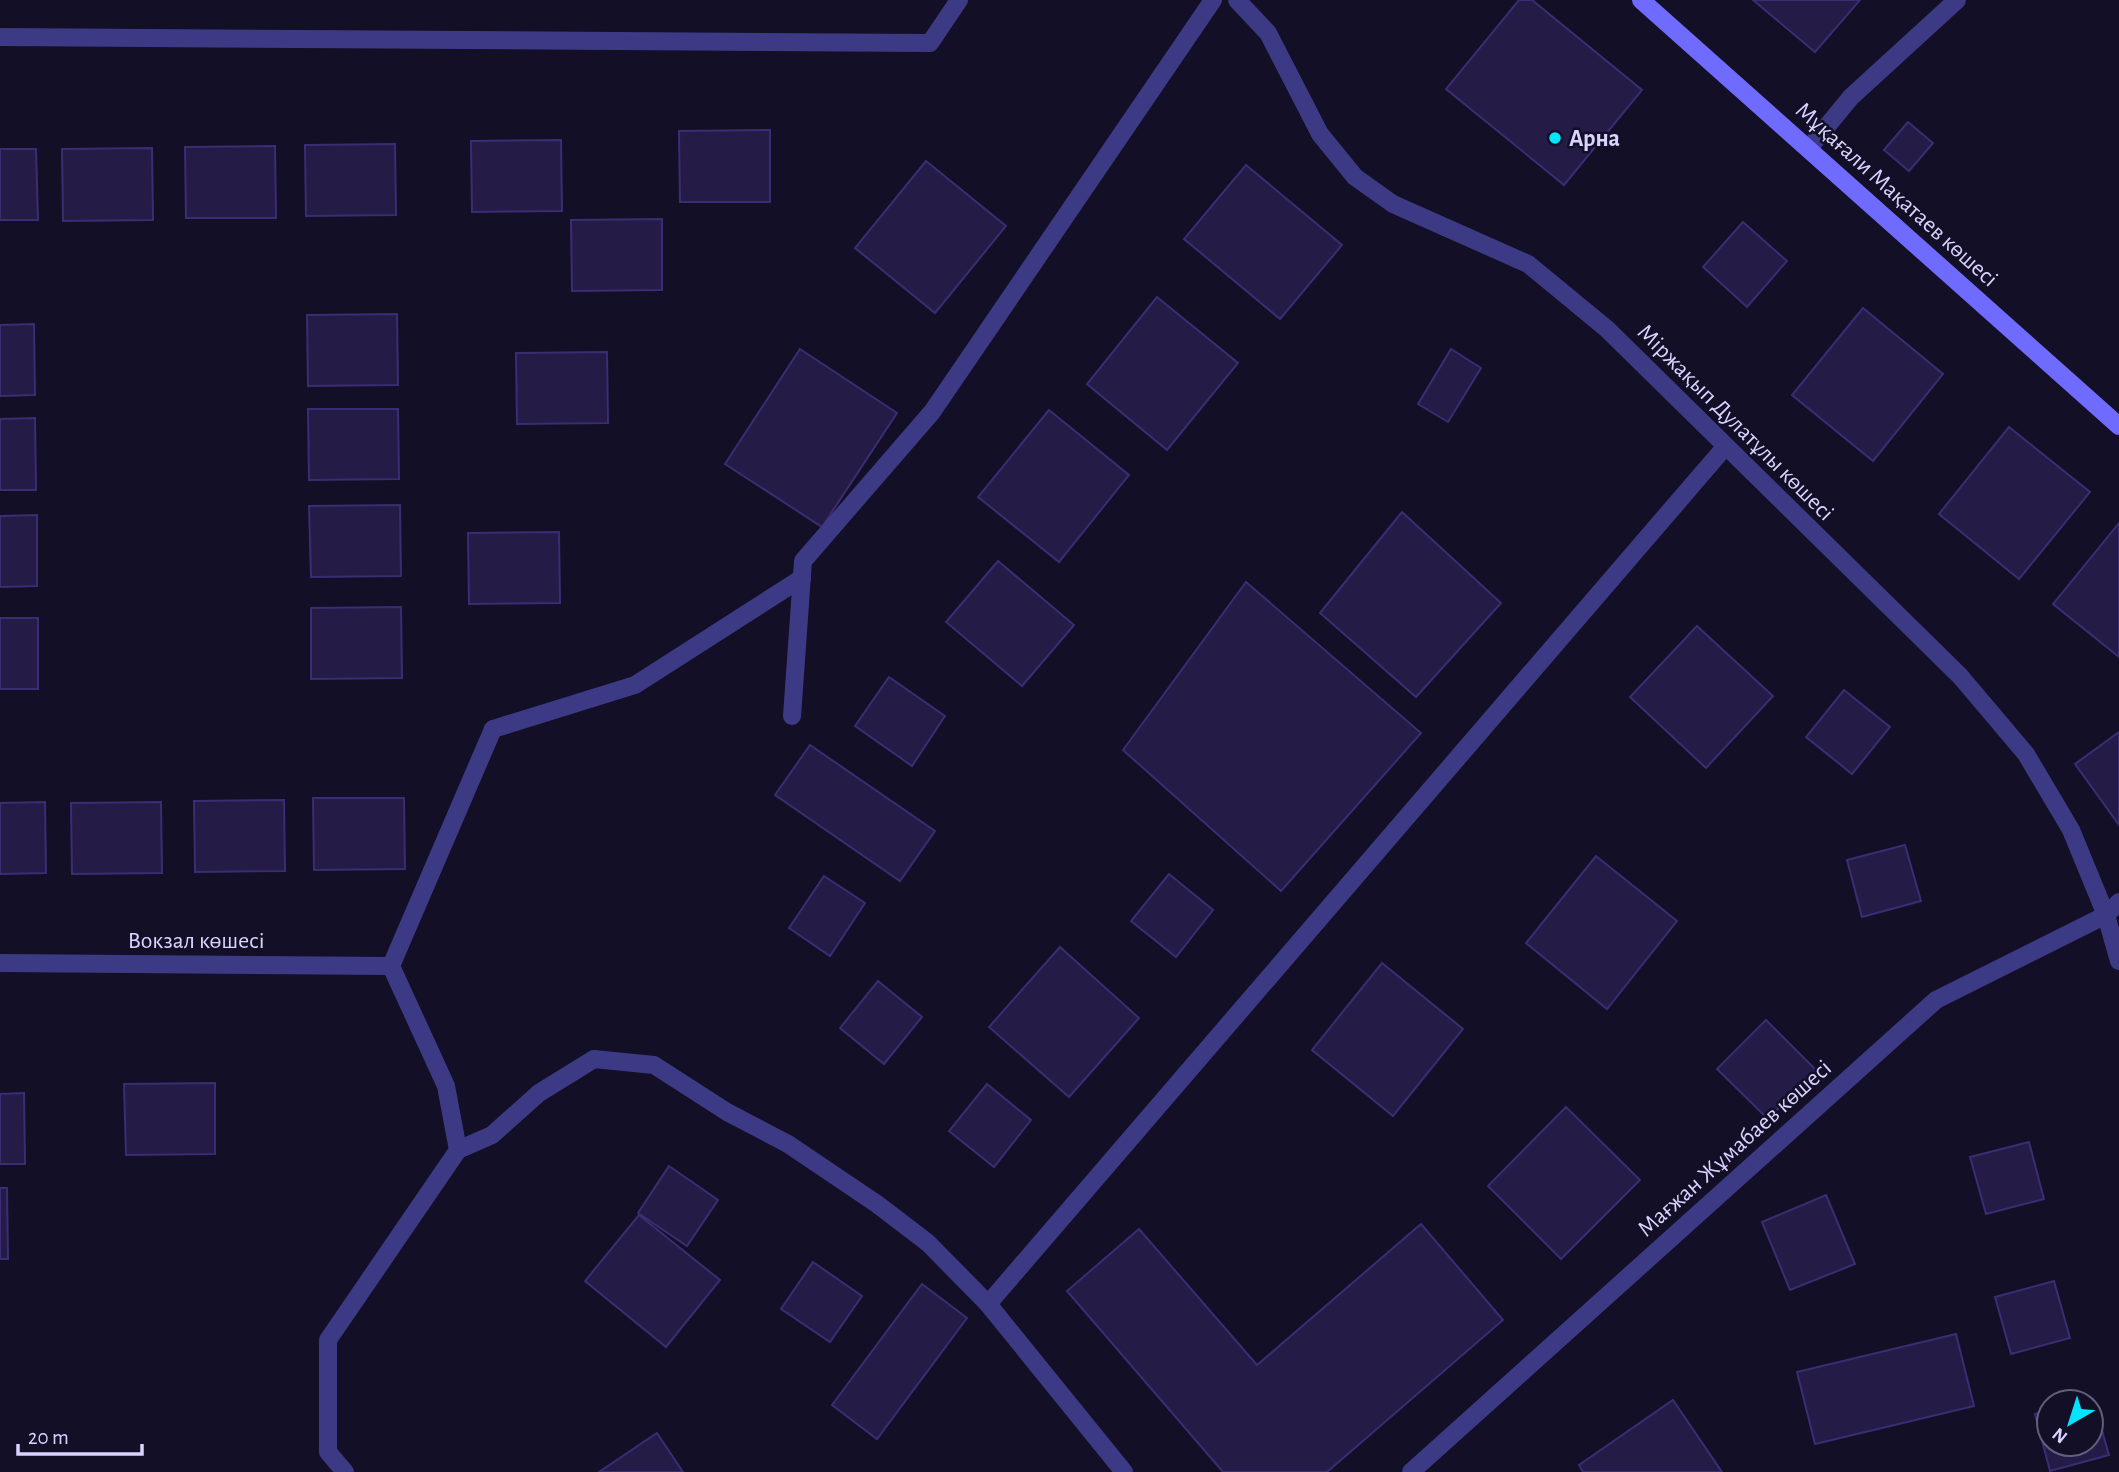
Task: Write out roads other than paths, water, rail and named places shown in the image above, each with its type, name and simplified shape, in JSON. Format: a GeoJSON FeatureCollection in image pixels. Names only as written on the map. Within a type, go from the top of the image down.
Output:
{"type":"FeatureCollection","features":[{"type":"Feature","properties":{"kind":"street"},"geometry":{"type":"LineString","coordinates":[[0,37],[930,43],[959,0]]}},
{"type":"Feature","properties":{"kind":"street"},"geometry":{"type":"LineString","coordinates":[[792,716],[803,561],[932,412],[1213,0]]}},
{"type":"Feature","properties":{"kind":"street","name":"Міржақып Дулатұлы көшесі"},"geometry":{"type":"LineString","coordinates":[[1237,0],[1268,33],[1320,134],[1355,177],[1393,204],[1528,264],[1607,330],[1960,676],[2026,754],[2071,830],[2113,908],[2119,961]]}},
{"type":"Feature","properties":{"kind":"street","name":"Мұқағали Мақатаев көшесі"},"geometry":{"type":"LineString","coordinates":[[1641,0],[2119,426]]}},
{"type":"Feature","properties":{"kind":"street"},"geometry":{"type":"LineString","coordinates":[[1809,148],[1851,97],[1957,0]]}},
{"type":"Feature","properties":{"kind":"street"},"geometry":{"type":"LineString","coordinates":[[988,1304],[1725,447]]}},
{"type":"Feature","properties":{"kind":"street"},"geometry":{"type":"LineString","coordinates":[[457,1150],[446,1086],[391,966],[493,729],[635,685],[802,578]]}},
{"type":"Feature","properties":{"kind":"street","name":"Мағжан Жұмабаев көшесі"},"geometry":{"type":"LineString","coordinates":[[1411,1472],[1936,1000],[2113,908]]}},
{"type":"Feature","properties":{"kind":"street","name":"Вокзал көшесі"},"geometry":{"type":"LineString","coordinates":[[0,963],[391,966]]}},
{"type":"Feature","properties":{"kind":"street"},"geometry":{"type":"LineString","coordinates":[[345,1472],[328,1452],[328,1340],[457,1150],[492,1135],[539,1093],[594,1059],[654,1065],[727,1112],[788,1144],[877,1204],[928,1243],[988,1304],[1124,1472]]}},
{"type":"Feature","properties":{"kind":"place","name":"Арна"},"geometry":{"type":"Point","coordinates":[1555,138]}}]}
